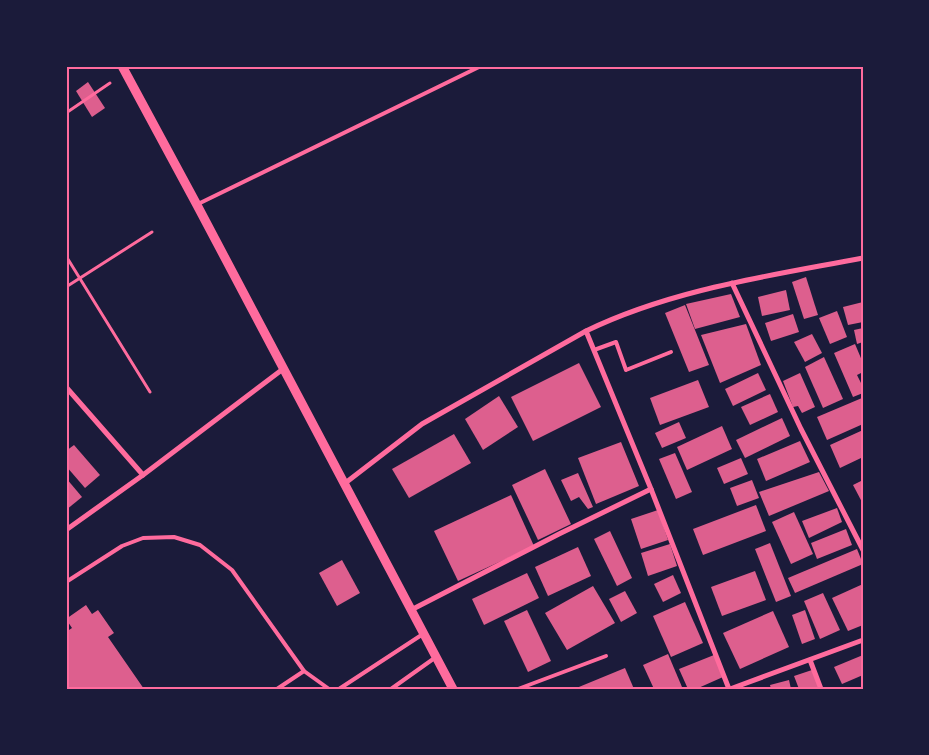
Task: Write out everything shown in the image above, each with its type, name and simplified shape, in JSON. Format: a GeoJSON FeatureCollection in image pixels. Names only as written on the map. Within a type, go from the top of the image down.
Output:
{"type":"FeatureCollection","features":[{"type":"Feature","properties":{"kind":"street"},"geometry":{"type":"LineString","coordinates":[[123,70],[197,205],[453,689]]}},
{"type":"Feature","properties":{"kind":"street"},"geometry":{"type":"LineString","coordinates":[[344,484],[422,424],[586,331],[635,309],[676,296],[732,283],[863,258]]}},
{"type":"Feature","properties":{"kind":"street"},"geometry":{"type":"LineString","coordinates":[[732,283],[801,429],[863,550]]}},
{"type":"Feature","properties":{"kind":"street"},"geometry":{"type":"LineString","coordinates":[[586,331],[651,489],[729,689],[863,640]]}},
{"type":"Feature","properties":{"kind":"street"},"geometry":{"type":"LineString","coordinates":[[66,530],[283,369]]}},
{"type":"Feature","properties":{"kind":"street"},"geometry":{"type":"LineString","coordinates":[[66,387],[143,474]]}},
{"type":"Feature","properties":{"kind":"street"},"geometry":{"type":"LineString","coordinates":[[411,610],[651,489]]}},
{"type":"Feature","properties":{"kind":"street"},"geometry":{"type":"LineString","coordinates":[[810,660],[822,689]]}},
{"type":"Feature","properties":{"kind":"lane"},"geometry":{"type":"LineString","coordinates":[[197,205],[482,66]]}},
{"type":"Feature","properties":{"kind":"lane"},"geometry":{"type":"LineString","coordinates":[[594,350],[616,342],[626,370],[671,352]]}},
{"type":"Feature","properties":{"kind":"lane"},"geometry":{"type":"LineString","coordinates":[[66,582],[122,546],[143,538],[174,537],[200,545],[232,570],[304,671],[329,689]]}},
{"type":"Feature","properties":{"kind":"lane"},"geometry":{"type":"LineString","coordinates":[[339,689],[424,633]]}},
{"type":"Feature","properties":{"kind":"lane"},"geometry":{"type":"LineString","coordinates":[[518,689],[606,656]]}},
{"type":"Feature","properties":{"kind":"lane"},"geometry":{"type":"LineString","coordinates":[[391,689],[436,657]]}},
{"type":"Feature","properties":{"kind":"lane"},"geometry":{"type":"LineString","coordinates":[[277,689],[304,671]]}},
{"type":"Feature","properties":{"kind":"path"},"geometry":{"type":"LineString","coordinates":[[66,113],[123,70]]}},
{"type":"Feature","properties":{"kind":"path"},"geometry":{"type":"LineString","coordinates":[[66,288],[152,232]]}},
{"type":"Feature","properties":{"kind":"path"},"geometry":{"type":"LineString","coordinates":[[66,256],[150,392]]}},
{"type":"Feature","properties":{"kind":"building"},"geometry":{"type":"Polygon","coordinates":[[[88,82],[105,108],[92,117],[76,91],[88,82]]]}},
{"type":"Feature","properties":{"kind":"building"},"geometry":{"type":"Polygon","coordinates":[[[806,277],[818,315],[804,319],[792,282],[806,277]]]}},
{"type":"Feature","properties":{"kind":"building"},"geometry":{"type":"Polygon","coordinates":[[[786,290],[790,310],[762,316],[758,297],[786,290]]]}},
{"type":"Feature","properties":{"kind":"building"},"geometry":{"type":"Polygon","coordinates":[[[731,294],[740,317],[695,329],[686,304],[731,294]]]}},
{"type":"Feature","properties":{"kind":"building"},"geometry":{"type":"Polygon","coordinates":[[[863,302],[863,322],[848,325],[843,307],[863,302]]]}},
{"type":"Feature","properties":{"kind":"building"},"geometry":{"type":"Polygon","coordinates":[[[685,305],[709,365],[689,372],[665,313],[685,305]]]}},
{"type":"Feature","properties":{"kind":"building"},"geometry":{"type":"Polygon","coordinates":[[[837,311],[847,337],[830,344],[819,318],[837,311]]]}},
{"type":"Feature","properties":{"kind":"building"},"geometry":{"type":"Polygon","coordinates":[[[793,314],[799,332],[771,341],[765,323],[793,314]]]}},
{"type":"Feature","properties":{"kind":"building"},"geometry":{"type":"Polygon","coordinates":[[[746,324],[761,365],[720,383],[701,335],[746,324]]]}},
{"type":"Feature","properties":{"kind":"building"},"geometry":{"type":"Polygon","coordinates":[[[863,328],[863,342],[857,344],[854,330],[863,328]]]}},
{"type":"Feature","properties":{"kind":"building"},"geometry":{"type":"Polygon","coordinates":[[[812,334],[822,353],[805,362],[794,342],[812,334]]]}},
{"type":"Feature","properties":{"kind":"building"},"geometry":{"type":"Polygon","coordinates":[[[855,344],[863,363],[863,372],[857,375],[863,387],[863,393],[853,397],[834,353],[855,344]]]}},
{"type":"Feature","properties":{"kind":"building"},"geometry":{"type":"Polygon","coordinates":[[[824,357],[843,399],[823,408],[805,367],[824,357]]]}},
{"type":"Feature","properties":{"kind":"building"},"geometry":{"type":"Polygon","coordinates":[[[579,363],[601,407],[533,441],[511,397],[579,363]]]}},
{"type":"Feature","properties":{"kind":"building"},"geometry":{"type":"Polygon","coordinates":[[[758,373],[766,390],[733,406],[725,389],[758,373]]]}},
{"type":"Feature","properties":{"kind":"building"},"geometry":{"type":"Polygon","coordinates":[[[800,373],[815,407],[802,413],[798,406],[793,407],[783,381],[800,373]]]}},
{"type":"Feature","properties":{"kind":"building"},"geometry":{"type":"Polygon","coordinates":[[[698,380],[709,407],[660,425],[650,398],[698,380]]]}},
{"type":"Feature","properties":{"kind":"building"},"geometry":{"type":"Polygon","coordinates":[[[770,394],[778,412],[750,425],[741,407],[770,394]]]}},
{"type":"Feature","properties":{"kind":"building"},"geometry":{"type":"Polygon","coordinates":[[[499,396],[518,427],[483,450],[465,419],[499,396]]]}},
{"type":"Feature","properties":{"kind":"building"},"geometry":{"type":"Polygon","coordinates":[[[862,398],[863,424],[827,440],[817,417],[862,398]]]}},
{"type":"Feature","properties":{"kind":"building"},"geometry":{"type":"Polygon","coordinates":[[[782,418],[790,436],[745,458],[736,440],[782,418]]]}},
{"type":"Feature","properties":{"kind":"building"},"geometry":{"type":"Polygon","coordinates":[[[679,422],[686,438],[662,448],[655,433],[679,422]]]}},
{"type":"Feature","properties":{"kind":"building"},"geometry":{"type":"Polygon","coordinates":[[[722,426],[732,449],[687,470],[677,447],[722,426]]]}},
{"type":"Feature","properties":{"kind":"building"},"geometry":{"type":"Polygon","coordinates":[[[863,430],[863,462],[861,458],[840,468],[830,445],[863,430]]]}},
{"type":"Feature","properties":{"kind":"building"},"geometry":{"type":"Polygon","coordinates":[[[454,434],[471,463],[409,498],[392,469],[454,434]]]}},
{"type":"Feature","properties":{"kind":"building"},"geometry":{"type":"Polygon","coordinates":[[[800,441],[810,462],[766,481],[757,459],[800,441]]]}},
{"type":"Feature","properties":{"kind":"building"},"geometry":{"type":"Polygon","coordinates":[[[621,442],[639,486],[596,504],[578,458],[621,442]]]}},
{"type":"Feature","properties":{"kind":"building"},"geometry":{"type":"Polygon","coordinates":[[[74,445],[100,475],[85,488],[66,466],[66,451],[74,445]]]}},
{"type":"Feature","properties":{"kind":"building"},"geometry":{"type":"Polygon","coordinates":[[[675,453],[692,492],[676,499],[659,459],[675,453]]]}},
{"type":"Feature","properties":{"kind":"building"},"geometry":{"type":"Polygon","coordinates":[[[741,458],[748,474],[724,484],[717,468],[741,458]]]}},
{"type":"Feature","properties":{"kind":"building"},"geometry":{"type":"Polygon","coordinates":[[[545,469],[571,524],[538,540],[512,485],[545,469]]]}},
{"type":"Feature","properties":{"kind":"building"},"geometry":{"type":"Polygon","coordinates":[[[819,472],[829,491],[769,516],[759,492],[819,472]]]}},
{"type":"Feature","properties":{"kind":"building"},"geometry":{"type":"Polygon","coordinates":[[[578,473],[593,507],[588,509],[579,497],[571,501],[561,480],[578,473]]]}},
{"type":"Feature","properties":{"kind":"building"},"geometry":{"type":"Polygon","coordinates":[[[66,478],[82,497],[66,510],[66,478]]]}},
{"type":"Feature","properties":{"kind":"building"},"geometry":{"type":"Polygon","coordinates":[[[752,480],[759,498],[737,506],[730,488],[752,480]]]}},
{"type":"Feature","properties":{"kind":"building"},"geometry":{"type":"Polygon","coordinates":[[[863,480],[863,504],[853,485],[863,480]]]}},
{"type":"Feature","properties":{"kind":"building"},"geometry":{"type":"Polygon","coordinates":[[[511,495],[534,546],[458,581],[434,531],[511,495]]]}},
{"type":"Feature","properties":{"kind":"building"},"geometry":{"type":"Polygon","coordinates":[[[756,505],[766,531],[703,555],[693,529],[756,505]]]}},
{"type":"Feature","properties":{"kind":"building"},"geometry":{"type":"Polygon","coordinates":[[[837,508],[842,522],[809,538],[802,521],[837,508]]]}},
{"type":"Feature","properties":{"kind":"building"},"geometry":{"type":"Polygon","coordinates":[[[658,510],[668,540],[641,549],[631,519],[658,510]]]}},
{"type":"Feature","properties":{"kind":"building"},"geometry":{"type":"Polygon","coordinates":[[[794,512],[813,554],[791,564],[772,522],[794,512]]]}},
{"type":"Feature","properties":{"kind":"building"},"geometry":{"type":"Polygon","coordinates":[[[846,529],[852,545],[817,559],[811,543],[846,529]]]}},
{"type":"Feature","properties":{"kind":"building"},"geometry":{"type":"Polygon","coordinates":[[[610,531],[632,578],[617,586],[594,539],[610,531]]]}},
{"type":"Feature","properties":{"kind":"building"},"geometry":{"type":"Polygon","coordinates":[[[770,543],[791,596],[776,602],[755,549],[770,543]]]}},
{"type":"Feature","properties":{"kind":"building"},"geometry":{"type":"Polygon","coordinates":[[[670,544],[677,566],[648,576],[641,553],[670,544]]]}},
{"type":"Feature","properties":{"kind":"building"},"geometry":{"type":"Polygon","coordinates":[[[578,547],[591,576],[548,596],[535,567],[578,547]]]}},
{"type":"Feature","properties":{"kind":"building"},"geometry":{"type":"Polygon","coordinates":[[[857,549],[863,564],[795,593],[788,578],[857,549]]]}},
{"type":"Feature","properties":{"kind":"building"},"geometry":{"type":"Polygon","coordinates":[[[342,560],[360,593],[337,606],[319,573],[342,560]]]}},
{"type":"Feature","properties":{"kind":"building"},"geometry":{"type":"Polygon","coordinates":[[[755,571],[766,600],[722,616],[711,587],[755,571]]]}},
{"type":"Feature","properties":{"kind":"building"},"geometry":{"type":"Polygon","coordinates":[[[527,573],[539,598],[484,625],[472,599],[527,573]]]}},
{"type":"Feature","properties":{"kind":"building"},"geometry":{"type":"Polygon","coordinates":[[[673,575],[681,593],[663,602],[654,584],[673,575]]]}},
{"type":"Feature","properties":{"kind":"building"},"geometry":{"type":"Polygon","coordinates":[[[863,584],[863,625],[848,631],[832,598],[863,584]]]}},
{"type":"Feature","properties":{"kind":"building"},"geometry":{"type":"Polygon","coordinates":[[[593,586],[615,623],[567,650],[545,613],[593,586]]]}},
{"type":"Feature","properties":{"kind":"building"},"geometry":{"type":"Polygon","coordinates":[[[625,591],[637,613],[621,622],[609,599],[625,591]]]}},
{"type":"Feature","properties":{"kind":"building"},"geometry":{"type":"Polygon","coordinates":[[[823,593],[840,630],[820,639],[804,601],[823,593]]]}},
{"type":"Feature","properties":{"kind":"building"},"geometry":{"type":"Polygon","coordinates":[[[685,602],[703,643],[671,657],[653,616],[685,602]]]}},
{"type":"Feature","properties":{"kind":"building"},"geometry":{"type":"Polygon","coordinates":[[[86,605],[92,614],[98,610],[114,633],[108,637],[144,689],[66,689],[66,632],[72,628],[66,619],[86,605]]]}},
{"type":"Feature","properties":{"kind":"building"},"geometry":{"type":"Polygon","coordinates":[[[527,610],[551,661],[528,672],[504,621],[527,610]]]}},
{"type":"Feature","properties":{"kind":"building"},"geometry":{"type":"Polygon","coordinates":[[[805,610],[815,639],[802,644],[792,615],[805,610]]]}},
{"type":"Feature","properties":{"kind":"building"},"geometry":{"type":"Polygon","coordinates":[[[773,611],[789,647],[740,669],[723,633],[773,611]]]}},
{"type":"Feature","properties":{"kind":"building"},"geometry":{"type":"Polygon","coordinates":[[[668,654],[682,687],[678,689],[654,689],[643,665],[668,654]]]}},
{"type":"Feature","properties":{"kind":"building"},"geometry":{"type":"Polygon","coordinates":[[[714,655],[723,677],[696,689],[688,689],[679,669],[714,655]]]}},
{"type":"Feature","properties":{"kind":"building"},"geometry":{"type":"Polygon","coordinates":[[[863,655],[863,675],[842,684],[834,667],[863,655]]]}},
{"type":"Feature","properties":{"kind":"building"},"geometry":{"type":"Polygon","coordinates":[[[625,668],[634,689],[574,689],[625,668]]]}},
{"type":"Feature","properties":{"kind":"building"},"geometry":{"type":"Polygon","coordinates":[[[812,670],[819,689],[799,689],[794,676],[812,670]]]}},
{"type":"Feature","properties":{"kind":"building"},"geometry":{"type":"Polygon","coordinates":[[[789,680],[791,689],[771,689],[770,685],[789,680]]]}}]}
